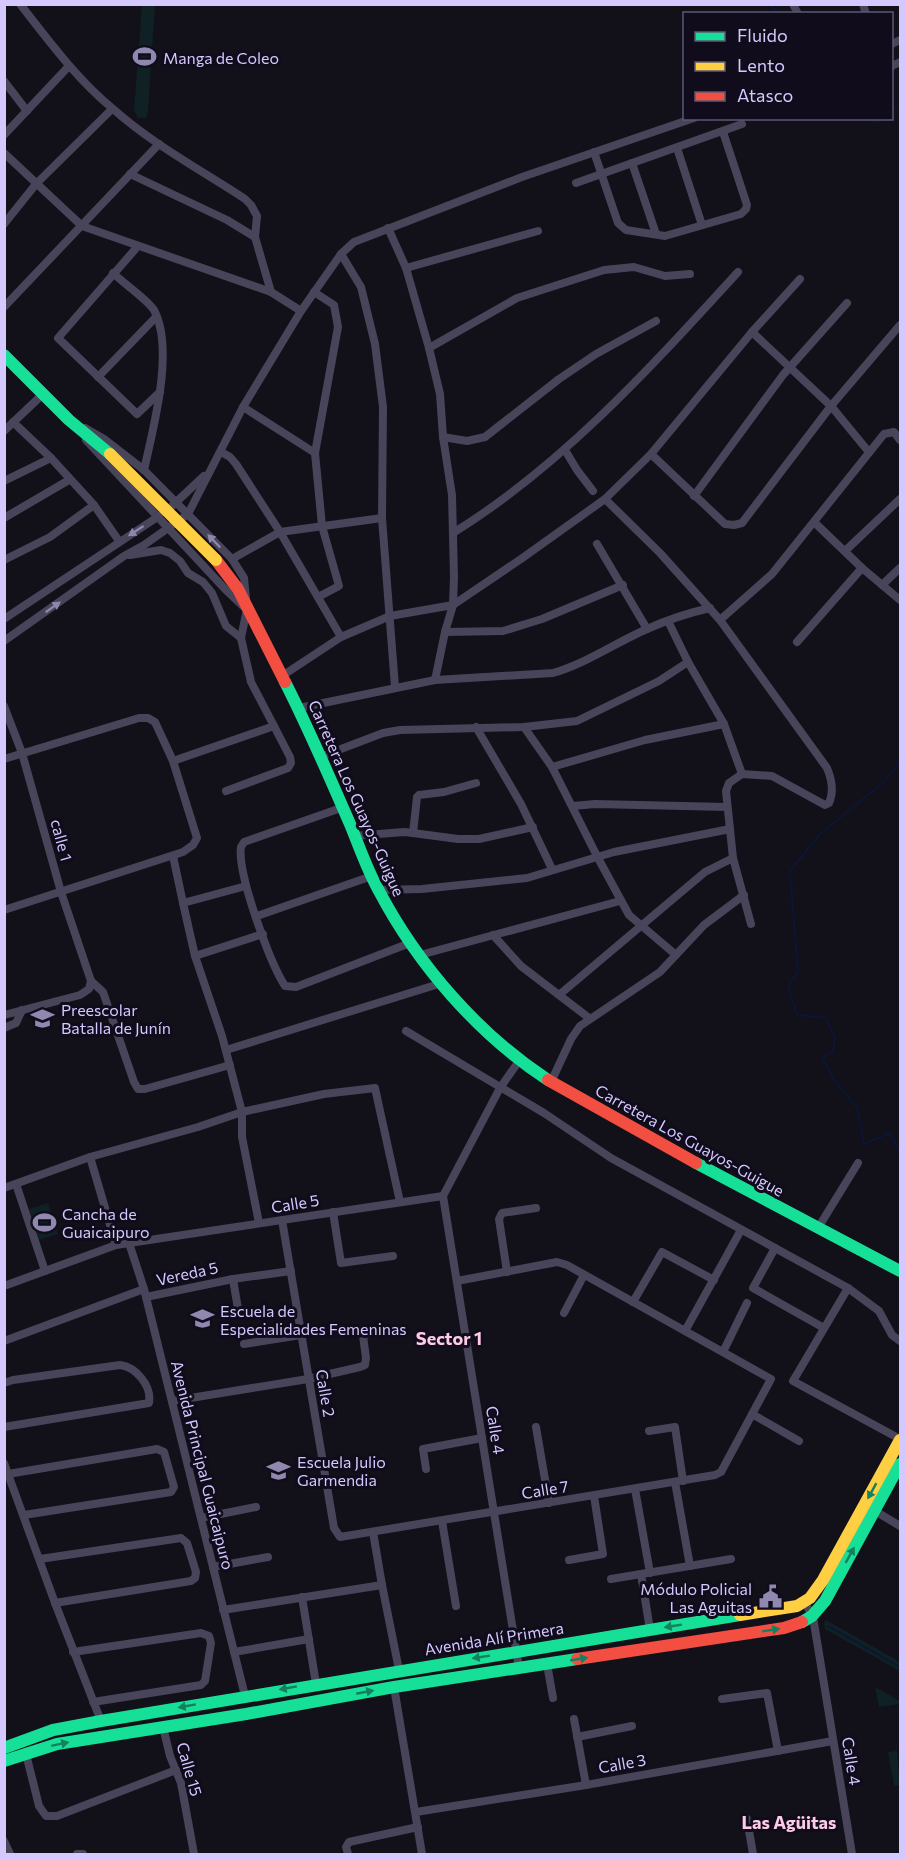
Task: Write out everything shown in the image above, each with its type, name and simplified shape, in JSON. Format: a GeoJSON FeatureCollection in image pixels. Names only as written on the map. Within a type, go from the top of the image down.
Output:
{"type":"FeatureCollection","features":[{"type":"Feature","properties":{"kind":"main road","name":"Carretera Los Guayos-Guigue"},"geometry":{"type":"LineString","coordinates":[[4,355],[69,420],[110,454],[231,577],[243,596],[247,609],[299,708],[378,890],[410,943],[463,1008],[519,1061],[551,1082],[654,1141],[900,1271]]}},
{"type":"Feature","properties":{"kind":"main road"},"geometry":{"type":"LineString","coordinates":[[805,1603],[824,1580],[900,1440]]}},
{"type":"Feature","properties":{"kind":"main road"},"geometry":{"type":"LineString","coordinates":[[813,1617],[825,1601],[900,1464]]}},
{"type":"Feature","properties":{"kind":"main road","name":"Avenida Alí Primera"},"geometry":{"type":"LineString","coordinates":[[4,1748],[53,1730],[101,1721],[805,1603]]}},
{"type":"Feature","properties":{"kind":"main road","name":"Avenida Alí Primera"},"geometry":{"type":"LineString","coordinates":[[4,1761],[57,1744],[228,1717],[394,1687],[784,1628],[804,1623],[813,1617]]}},
{"type":"Feature","properties":{"kind":"main road"},"geometry":{"type":"LineString","coordinates":[[226,1700],[228,1717]]}},
{"type":"Feature","properties":{"kind":"street"},"geometry":{"type":"LineString","coordinates":[[20,4],[69,66],[112,109],[159,144],[251,205],[256,216],[255,237],[271,292]]}},
{"type":"Feature","properties":{"kind":"street"},"geometry":{"type":"LineString","coordinates":[[4,135],[69,66]]}},
{"type":"Feature","properties":{"kind":"street"},"geometry":{"type":"LineString","coordinates":[[4,81],[27,111]]}},
{"type":"Feature","properties":{"kind":"street"},"geometry":{"type":"LineString","coordinates":[[4,224],[36,184],[112,109]]}},
{"type":"Feature","properties":{"kind":"street"},"geometry":{"type":"LineString","coordinates":[[4,641],[188,514],[243,407],[301,311],[341,254],[354,242],[522,177],[687,120]]}},
{"type":"Feature","properties":{"kind":"street"},"geometry":{"type":"LineString","coordinates":[[576,183],[742,124]]}},
{"type":"Feature","properties":{"kind":"street"},"geometry":{"type":"LineString","coordinates":[[594,152],[618,223],[622,228],[665,236],[741,214],[746,209],[747,205],[723,132]]}},
{"type":"Feature","properties":{"kind":"street"},"geometry":{"type":"LineString","coordinates":[[4,307],[159,144]]}},
{"type":"Feature","properties":{"kind":"street"},"geometry":{"type":"LineString","coordinates":[[677,147],[702,225]]}},
{"type":"Feature","properties":{"kind":"street"},"geometry":{"type":"LineString","coordinates":[[4,153],[82,226],[271,292],[301,311]]}},
{"type":"Feature","properties":{"kind":"street"},"geometry":{"type":"LineString","coordinates":[[632,163],[657,234]]}},
{"type":"Feature","properties":{"kind":"street"},"geometry":{"type":"LineString","coordinates":[[130,174],[227,220],[255,237]]}},
{"type":"Feature","properties":{"kind":"street"},"geometry":{"type":"LineString","coordinates":[[388,228],[406,268],[429,348],[440,394],[443,437],[452,495],[453,605],[444,632],[435,680]]}},
{"type":"Feature","properties":{"kind":"street"},"geometry":{"type":"LineString","coordinates":[[406,268],[538,231]]}},
{"type":"Feature","properties":{"kind":"street"},"geometry":{"type":"LineString","coordinates":[[138,246],[58,338],[137,414],[160,392]]}},
{"type":"Feature","properties":{"kind":"street"},"geometry":{"type":"LineString","coordinates":[[341,254],[361,287],[375,344],[383,407],[382,518],[395,687]]}},
{"type":"Feature","properties":{"kind":"street"},"geometry":{"type":"LineString","coordinates":[[429,348],[517,298],[604,270],[634,267],[665,276],[690,274]]}},
{"type":"Feature","properties":{"kind":"street"},"geometry":{"type":"LineString","coordinates":[[453,533],[480,516],[565,450],[665,352],[738,272]]}},
{"type":"Feature","properties":{"kind":"street"},"geometry":{"type":"LineString","coordinates":[[113,273],[153,308],[160,324],[162,356],[160,392],[144,470]]}},
{"type":"Feature","properties":{"kind":"street"},"geometry":{"type":"LineString","coordinates":[[282,676],[341,637],[390,616],[453,605],[605,499],[651,454],[752,332],[800,279]]}},
{"type":"Feature","properties":{"kind":"street"},"geometry":{"type":"LineString","coordinates":[[314,292],[334,305],[338,327],[315,453],[322,526],[339,586],[318,597]]}},
{"type":"Feature","properties":{"kind":"street"},"geometry":{"type":"LineString","coordinates":[[694,496],[790,367],[847,303]]}},
{"type":"Feature","properties":{"kind":"street"},"geometry":{"type":"LineString","coordinates":[[98,377],[156,317]]}},
{"type":"Feature","properties":{"kind":"street"},"geometry":{"type":"LineString","coordinates":[[443,437],[467,441],[485,437],[559,379],[596,354],[656,321]]}},
{"type":"Feature","properties":{"kind":"street"},"geometry":{"type":"LineString","coordinates":[[651,454],[725,524],[742,523],[831,406],[900,325]]}},
{"type":"Feature","properties":{"kind":"street"},"geometry":{"type":"LineString","coordinates":[[752,332],[831,406],[868,452]]}},
{"type":"Feature","properties":{"kind":"street"},"geometry":{"type":"LineString","coordinates":[[4,431],[43,394]]}},
{"type":"Feature","properties":{"kind":"street"},"geometry":{"type":"LineString","coordinates":[[243,407],[315,453]]}},
{"type":"Feature","properties":{"kind":"street"},"geometry":{"type":"LineString","coordinates":[[69,420],[104,439],[144,470],[232,559],[244,579],[247,609],[241,638],[251,682],[291,763],[288,768],[226,791]]}},
{"type":"Feature","properties":{"kind":"street"},"geometry":{"type":"LineString","coordinates":[[69,420],[168,529],[247,609]]}},
{"type":"Feature","properties":{"kind":"street"},"geometry":{"type":"LineString","coordinates":[[13,422],[51,458],[94,505],[119,541]]}},
{"type":"Feature","properties":{"kind":"street"},"geometry":{"type":"LineString","coordinates":[[720,620],[772,574],[884,434],[894,432],[900,440]]}},
{"type":"Feature","properties":{"kind":"street"},"geometry":{"type":"LineString","coordinates":[[565,450],[593,491]]}},
{"type":"Feature","properties":{"kind":"street"},"geometry":{"type":"LineString","coordinates":[[221,452],[236,464],[280,532],[341,637]]}},
{"type":"Feature","properties":{"kind":"street"},"geometry":{"type":"LineString","coordinates":[[4,481],[51,458]]}},
{"type":"Feature","properties":{"kind":"street"},"geometry":{"type":"LineString","coordinates":[[4,619],[157,517],[176,503],[213,467]]}},
{"type":"Feature","properties":{"kind":"street"},"geometry":{"type":"LineString","coordinates":[[4,518],[69,480]]}},
{"type":"Feature","properties":{"kind":"street"},"geometry":{"type":"LineString","coordinates":[[605,499],[660,553],[720,620],[827,768],[832,783],[831,798],[829,803],[825,804],[772,776],[742,774],[729,783],[726,791],[733,858],[751,924]]}},
{"type":"Feature","properties":{"kind":"street"},"geometry":{"type":"LineString","coordinates":[[845,551],[900,499]]}},
{"type":"Feature","properties":{"kind":"street"},"geometry":{"type":"LineString","coordinates":[[4,560],[50,537],[94,505]]}},
{"type":"Feature","properties":{"kind":"street"},"geometry":{"type":"LineString","coordinates":[[232,559],[280,532],[382,518]]}},
{"type":"Feature","properties":{"kind":"street"},"geometry":{"type":"LineString","coordinates":[[814,522],[862,568],[900,600]]}},
{"type":"Feature","properties":{"kind":"street"},"geometry":{"type":"LineString","coordinates":[[597,544],[647,629]]}},
{"type":"Feature","properties":{"kind":"street"},"geometry":{"type":"LineString","coordinates":[[124,556],[161,550],[170,553],[180,561],[188,573],[203,582],[212,593],[226,626],[241,638]]}},
{"type":"Feature","properties":{"kind":"street"},"geometry":{"type":"LineString","coordinates":[[797,642],[862,568]]}},
{"type":"Feature","properties":{"kind":"street"},"geometry":{"type":"LineString","coordinates":[[882,585],[900,568]]}},
{"type":"Feature","properties":{"kind":"street"},"geometry":{"type":"LineString","coordinates":[[444,632],[502,631],[542,619],[623,585]]}},
{"type":"Feature","properties":{"kind":"street"},"geometry":{"type":"LineString","coordinates":[[299,708],[435,680],[553,674],[570,668],[647,629],[710,608]]}},
{"type":"Feature","properties":{"kind":"street"},"geometry":{"type":"LineString","coordinates":[[668,621],[688,662],[724,724],[742,774]]}},
{"type":"Feature","properties":{"kind":"street"},"geometry":{"type":"LineString","coordinates":[[321,757],[384,733],[400,730],[524,727],[577,720],[659,681],[688,662]]}},
{"type":"Feature","properties":{"kind":"street","name":"calle 1"},"geometry":{"type":"LineString","coordinates":[[4,706],[22,753],[61,892],[92,981],[103,992],[138,1089],[230,1065]]}},
{"type":"Feature","properties":{"kind":"street"},"geometry":{"type":"LineString","coordinates":[[4,759],[139,718],[148,718],[155,722],[173,761],[198,838],[194,845],[172,856],[4,910]]}},
{"type":"Feature","properties":{"kind":"street"},"geometry":{"type":"LineString","coordinates":[[552,767],[645,740],[724,724]]}},
{"type":"Feature","properties":{"kind":"street"},"geometry":{"type":"LineString","coordinates":[[173,761],[274,726]]}},
{"type":"Feature","properties":{"kind":"street"},"geometry":{"type":"LineString","coordinates":[[476,727],[533,827],[552,869]]}},
{"type":"Feature","properties":{"kind":"street"},"geometry":{"type":"LineString","coordinates":[[524,727],[552,767],[628,915],[676,955]]}},
{"type":"Feature","properties":{"kind":"street"},"geometry":{"type":"LineString","coordinates":[[413,833],[419,795],[444,792],[476,783]]}},
{"type":"Feature","properties":{"kind":"street"},"geometry":{"type":"LineString","coordinates":[[573,806],[595,804],[727,807]]}},
{"type":"Feature","properties":{"kind":"street"},"geometry":{"type":"LineString","coordinates":[[341,808],[244,842],[240,852],[246,886],[277,973],[285,986],[296,987],[410,943]]}},
{"type":"Feature","properties":{"kind":"street"},"geometry":{"type":"LineString","coordinates":[[354,836],[404,832],[458,840],[478,839],[533,827]]}},
{"type":"Feature","properties":{"kind":"street"},"geometry":{"type":"LineString","coordinates":[[378,890],[422,889],[527,878],[614,852],[730,830]]}},
{"type":"Feature","properties":{"kind":"street"},"geometry":{"type":"LineString","coordinates":[[172,856],[195,957],[226,1050],[242,1112],[242,1137],[259,1223]]}},
{"type":"Feature","properties":{"kind":"street"},"geometry":{"type":"LineString","coordinates":[[559,995],[705,872],[733,858]]}},
{"type":"Feature","properties":{"kind":"street"},"geometry":{"type":"LineString","coordinates":[[257,916],[372,876]]}},
{"type":"Feature","properties":{"kind":"street"},"geometry":{"type":"LineString","coordinates":[[183,903],[246,886]]}},
{"type":"Feature","properties":{"kind":"street"},"geometry":{"type":"LineString","coordinates":[[551,1082],[571,1039],[580,1026],[660,972],[704,925],[744,895]]}},
{"type":"Feature","properties":{"kind":"street"},"geometry":{"type":"LineString","coordinates":[[420,955],[620,901]]}},
{"type":"Feature","properties":{"kind":"street"},"geometry":{"type":"LineString","coordinates":[[195,957],[263,934]]}},
{"type":"Feature","properties":{"kind":"street"},"geometry":{"type":"LineString","coordinates":[[493,935],[521,966],[589,1018]]}},
{"type":"Feature","properties":{"kind":"street"},"geometry":{"type":"LineString","coordinates":[[4,1015],[80,995],[88,989],[92,981]]}},
{"type":"Feature","properties":{"kind":"street"},"geometry":{"type":"LineString","coordinates":[[226,1050],[442,983]]}},
{"type":"Feature","properties":{"kind":"street"},"geometry":{"type":"LineString","coordinates":[[4,1028],[16,1023],[22,1010]]}},
{"type":"Feature","properties":{"kind":"street"},"geometry":{"type":"LineString","coordinates":[[406,1031],[544,1113],[611,1158],[848,1288],[879,1311],[892,1335],[900,1341]]}},
{"type":"Feature","properties":{"kind":"street"},"geometry":{"type":"LineString","coordinates":[[442,1196],[500,1088],[519,1061]]}},
{"type":"Feature","properties":{"kind":"street"},"geometry":{"type":"LineString","coordinates":[[4,1188],[90,1157],[198,1127],[242,1112],[324,1094],[375,1088],[400,1202]]}},
{"type":"Feature","properties":{"kind":"street"},"geometry":{"type":"LineString","coordinates":[[90,1157],[116,1245]]}},
{"type":"Feature","properties":{"kind":"street"},"geometry":{"type":"LineString","coordinates":[[818,1228],[858,1163]]}},
{"type":"Feature","properties":{"kind":"street"},"geometry":{"type":"LineString","coordinates":[[16,1184],[45,1271]]}},
{"type":"Feature","properties":{"kind":"street","name":"Calle 5"},"geometry":{"type":"LineString","coordinates":[[4,1286],[116,1245],[442,1196]]}},
{"type":"Feature","properties":{"kind":"street","name":"Calle 4"},"geometry":{"type":"LineString","coordinates":[[442,1196],[519,1668]]}},
{"type":"Feature","properties":{"kind":"street"},"geometry":{"type":"LineString","coordinates":[[507,1272],[499,1219],[502,1213],[536,1208]]}},
{"type":"Feature","properties":{"kind":"street"},"geometry":{"type":"LineString","coordinates":[[333,1212],[341,1263],[393,1256]]}},
{"type":"Feature","properties":{"kind":"street","name":"Calle 2"},"geometry":{"type":"LineString","coordinates":[[282,1220],[334,1528],[340,1537],[373,1532]]}},
{"type":"Feature","properties":{"kind":"street"},"geometry":{"type":"LineString","coordinates":[[685,1331],[741,1230]]}},
{"type":"Feature","properties":{"kind":"street","name":"Avenida Principal Guaicaipuro"},"geometry":{"type":"LineString","coordinates":[[129,1243],[145,1293],[245,1696]]}},
{"type":"Feature","properties":{"kind":"street"},"geometry":{"type":"LineString","coordinates":[[775,1248],[753,1288],[824,1328]]}},
{"type":"Feature","properties":{"kind":"street"},"geometry":{"type":"LineString","coordinates":[[633,1302],[662,1252],[714,1280]]}},
{"type":"Feature","properties":{"kind":"street"},"geometry":{"type":"LineString","coordinates":[[457,1281],[557,1262],[771,1379],[752,1414],[799,1441]]}},
{"type":"Feature","properties":{"kind":"street","name":"Vereda 5"},"geometry":{"type":"LineString","coordinates":[[4,1341],[145,1293],[291,1271]]}},
{"type":"Feature","properties":{"kind":"street"},"geometry":{"type":"LineString","coordinates":[[564,1313],[584,1275]]}},
{"type":"Feature","properties":{"kind":"street","name":"Vereda 5"},"geometry":{"type":"LineString","coordinates":[[233,1279],[238,1309]]}},
{"type":"Feature","properties":{"kind":"street"},"geometry":{"type":"LineString","coordinates":[[848,1288],[793,1381],[900,1440]]}},
{"type":"Feature","properties":{"kind":"street"},"geometry":{"type":"LineString","coordinates":[[723,1352],[747,1303]]}},
{"type":"Feature","properties":{"kind":"street"},"geometry":{"type":"LineString","coordinates":[[172,1401],[308,1379],[365,1365],[363,1336],[380,1329]]}},
{"type":"Feature","properties":{"kind":"street"},"geometry":{"type":"LineString","coordinates":[[244,1344],[301,1335]]}},
{"type":"Feature","properties":{"kind":"street"},"geometry":{"type":"LineString","coordinates":[[4,1383],[120,1365],[127,1366],[139,1375],[147,1388],[150,1399],[149,1403],[4,1427]]}},
{"type":"Feature","properties":{"kind":"street","name":"Calle 7"},"geometry":{"type":"LineString","coordinates":[[373,1532],[715,1475],[721,1472],[752,1414]]}},
{"type":"Feature","properties":{"kind":"street"},"geometry":{"type":"LineString","coordinates":[[536,1426],[549,1503]]}},
{"type":"Feature","properties":{"kind":"street"},"geometry":{"type":"LineString","coordinates":[[649,1431],[675,1427],[679,1481],[690,1566]]}},
{"type":"Feature","properties":{"kind":"street"},"geometry":{"type":"LineString","coordinates":[[426,1469],[423,1449],[482,1438]]}},
{"type":"Feature","properties":{"kind":"street"},"geometry":{"type":"LineString","coordinates":[[9,1474],[158,1449],[164,1452],[174,1487],[171,1492],[24,1515]]}},
{"type":"Feature","properties":{"kind":"street"},"geometry":{"type":"LineString","coordinates":[[4,1463],[73,1652],[101,1721]]}},
{"type":"Feature","properties":{"kind":"street"},"geometry":{"type":"LineString","coordinates":[[635,1489],[650,1630]]}},
{"type":"Feature","properties":{"kind":"street"},"geometry":{"type":"LineString","coordinates":[[569,1560],[603,1554],[594,1496]]}},
{"type":"Feature","properties":{"kind":"street"},"geometry":{"type":"LineString","coordinates":[[201,1518],[256,1508]]}},
{"type":"Feature","properties":{"kind":"street"},"geometry":{"type":"LineString","coordinates":[[875,1511],[900,1526]]}},
{"type":"Feature","properties":{"kind":"street"},"geometry":{"type":"LineString","coordinates":[[442,1521],[456,1606]]}},
{"type":"Feature","properties":{"kind":"street"},"geometry":{"type":"LineString","coordinates":[[373,1532],[399,1670]]}},
{"type":"Feature","properties":{"kind":"street"},"geometry":{"type":"LineString","coordinates":[[40,1559],[182,1538],[187,1543],[196,1572],[195,1578],[191,1581],[55,1603]]}},
{"type":"Feature","properties":{"kind":"street"},"geometry":{"type":"LineString","coordinates":[[213,1567],[268,1557]]}},
{"type":"Feature","properties":{"kind":"street"},"geometry":{"type":"LineString","coordinates":[[611,1579],[731,1559]]}},
{"type":"Feature","properties":{"kind":"street"},"geometry":{"type":"LineString","coordinates":[[224,1610],[382,1585]]}},
{"type":"Feature","properties":{"kind":"street"},"geometry":{"type":"LineString","coordinates":[[302,1597],[316,1684]]}},
{"type":"Feature","properties":{"kind":"street","name":"Calle 4"},"geometry":{"type":"LineString","coordinates":[[805,1603],[813,1617],[852,1854]]}},
{"type":"Feature","properties":{"kind":"street"},"geometry":{"type":"LineString","coordinates":[[73,1652],[201,1633],[209,1636],[211,1643],[205,1681],[201,1685],[93,1702]]}},
{"type":"Feature","properties":{"kind":"street"},"geometry":{"type":"LineString","coordinates":[[234,1652],[309,1639]]}},
{"type":"Feature","properties":{"kind":"street"},"geometry":{"type":"LineString","coordinates":[[547,1664],[553,1698]]}},
{"type":"Feature","properties":{"kind":"street"},"geometry":{"type":"LineString","coordinates":[[394,1687],[422,1854]]}},
{"type":"Feature","properties":{"kind":"street"},"geometry":{"type":"LineString","coordinates":[[722,1699],[767,1693],[770,1699],[778,1751]]}},
{"type":"Feature","properties":{"kind":"street"},"geometry":{"type":"LineString","coordinates":[[574,1719],[586,1785]]}},
{"type":"Feature","properties":{"kind":"street"},"geometry":{"type":"LineString","coordinates":[[577,1737],[632,1726]]}},
{"type":"Feature","properties":{"kind":"street","name":"Calle 15"},"geometry":{"type":"LineString","coordinates":[[163,1727],[170,1756],[181,1783],[194,1854]]}},
{"type":"Feature","properties":{"kind":"street","name":"Calle 3"},"geometry":{"type":"LineString","coordinates":[[416,1812],[586,1785],[833,1741]]}},
{"type":"Feature","properties":{"kind":"street"},"geometry":{"type":"LineString","coordinates":[[26,1754],[39,1806],[46,1816],[57,1816],[176,1770]]}},
{"type":"Feature","properties":{"kind":"street"},"geometry":{"type":"LineString","coordinates":[[747,1819],[753,1854]]}},
{"type":"Feature","properties":{"kind":"street"},"geometry":{"type":"LineString","coordinates":[[348,1854],[346,1846],[349,1842],[418,1827]]}},
{"type":"Feature","properties":{"kind":"street"},"geometry":{"type":"LineString","coordinates":[[4,1841],[10,1854]]}},
{"type":"Feature","properties":{"kind":"street"},"geometry":{"type":"LineString","coordinates":[[77,1854],[83,1854]]}},
{"type":"Feature","properties":{"kind":"shaded area","name":"Manga de Coleo"},"geometry":{"type":"Polygon","coordinates":[[[142,5],[155,5],[148,111],[146,118],[138,118],[134,110],[142,5]]]}},
{"type":"Feature","properties":{"kind":"shaded area","name":"Cancha de Guaicaipuro"},"geometry":{"type":"Polygon","coordinates":[[[48,1203],[58,1234],[39,1240],[29,1209],[48,1203]]]}},
{"type":"Feature","properties":{"kind":"shaded area"},"geometry":{"type":"Polygon","coordinates":[[[826,1620],[900,1662],[900,1671],[825,1629],[826,1620]]]}},
{"type":"Feature","properties":{"kind":"shaded area"},"geometry":{"type":"Polygon","coordinates":[[[875,1687],[900,1701],[900,1704],[879,1707],[875,1687]]]}},
{"type":"Feature","properties":{"kind":"shaded area"},"geometry":{"type":"Polygon","coordinates":[[[897,1751],[900,1785],[894,1786],[888,1752],[897,1751]]]}},
{"type":"Feature","properties":{"kind":"waterway"},"geometry":{"type":"LineString","coordinates":[[769,4],[777,12]]}},
{"type":"Feature","properties":{"kind":"waterway"},"geometry":{"type":"LineString","coordinates":[[893,110],[900,103]]}},
{"type":"Feature","properties":{"kind":"waterway"},"geometry":{"type":"LineString","coordinates":[[868,120],[878,122],[880,120]]}},
{"type":"Feature","properties":{"kind":"waterway"},"geometry":{"type":"LineString","coordinates":[[900,761],[883,783],[821,833],[790,871],[798,971],[788,987],[797,1015],[826,1018],[835,1037],[833,1051],[822,1058],[836,1083],[857,1107],[864,1144],[890,1133],[900,1153]]}},
{"type":"Feature","properties":{"kind":"waterway"},"geometry":{"type":"LineString","coordinates":[[828,1626],[900,1667]]}},
{"type":"Feature","properties":{"kind":"traffic: fast"},"geometry":{"type":"LineString","coordinates":[[4,355],[69,420],[110,454]]}},
{"type":"Feature","properties":{"kind":"traffic: fast"},"geometry":{"type":"LineString","coordinates":[[285,682],[327,770],[371,875],[412,945],[431,971],[474,1019],[522,1062],[548,1080]]}},
{"type":"Feature","properties":{"kind":"traffic: fast"},"geometry":{"type":"LineString","coordinates":[[696,1163],[900,1271]]}},
{"type":"Feature","properties":{"kind":"traffic: fast"},"geometry":{"type":"LineString","coordinates":[[802,1622],[812,1616],[825,1601],[900,1464]]}},
{"type":"Feature","properties":{"kind":"traffic: fast"},"geometry":{"type":"LineString","coordinates":[[4,1748],[53,1730],[101,1721],[740,1615]]}},
{"type":"Feature","properties":{"kind":"traffic: fast"},"geometry":{"type":"LineString","coordinates":[[4,1761],[57,1744],[246,1714],[394,1687],[577,1659]]}},
{"type":"Feature","properties":{"kind":"traffic: slow"},"geometry":{"type":"LineString","coordinates":[[110,454],[216,560]]}},
{"type":"Feature","properties":{"kind":"traffic: slow"},"geometry":{"type":"LineString","coordinates":[[740,1615],[797,1606],[810,1598],[823,1580],[900,1440]]}},
{"type":"Feature","properties":{"kind":"traffic: jam"},"geometry":{"type":"LineString","coordinates":[[216,560],[238,589],[285,682]]}},
{"type":"Feature","properties":{"kind":"traffic: jam"},"geometry":{"type":"LineString","coordinates":[[548,1080],[696,1163]]}},
{"type":"Feature","properties":{"kind":"traffic: jam"},"geometry":{"type":"LineString","coordinates":[[577,1659],[784,1628],[802,1622]]}},
{"type":"Feature","properties":{"kind":"place","name":"Manga de Coleo"},"geometry":{"type":"Point","coordinates":[145,57]}},
{"type":"Feature","properties":{"kind":"place","name":"Preescolar Batalla de Junín"},"geometry":{"type":"Point","coordinates":[43,1018]}},
{"type":"Feature","properties":{"kind":"place","name":"Cancha de Guaicaipuro"},"geometry":{"type":"Point","coordinates":[44,1222]}},
{"type":"Feature","properties":{"kind":"place","name":"Escuela de Especialidades Femeninas"},"geometry":{"type":"Point","coordinates":[202,1319]}},
{"type":"Feature","properties":{"kind":"place","name":"Escuela Julio Garmendia"},"geometry":{"type":"Point","coordinates":[279,1470]}},
{"type":"Feature","properties":{"kind":"place","name":"Módulo Policial Las Aguitas"},"geometry":{"type":"Point","coordinates":[770,1597]}},
{"type":"Feature","properties":{"kind":"district","name":"Sector 1"},"geometry":{"type":"Point","coordinates":[449,1338]}},
{"type":"Feature","properties":{"kind":"district","name":"Las Agüitas"},"geometry":{"type":"Point","coordinates":[789,1822]}}]}
